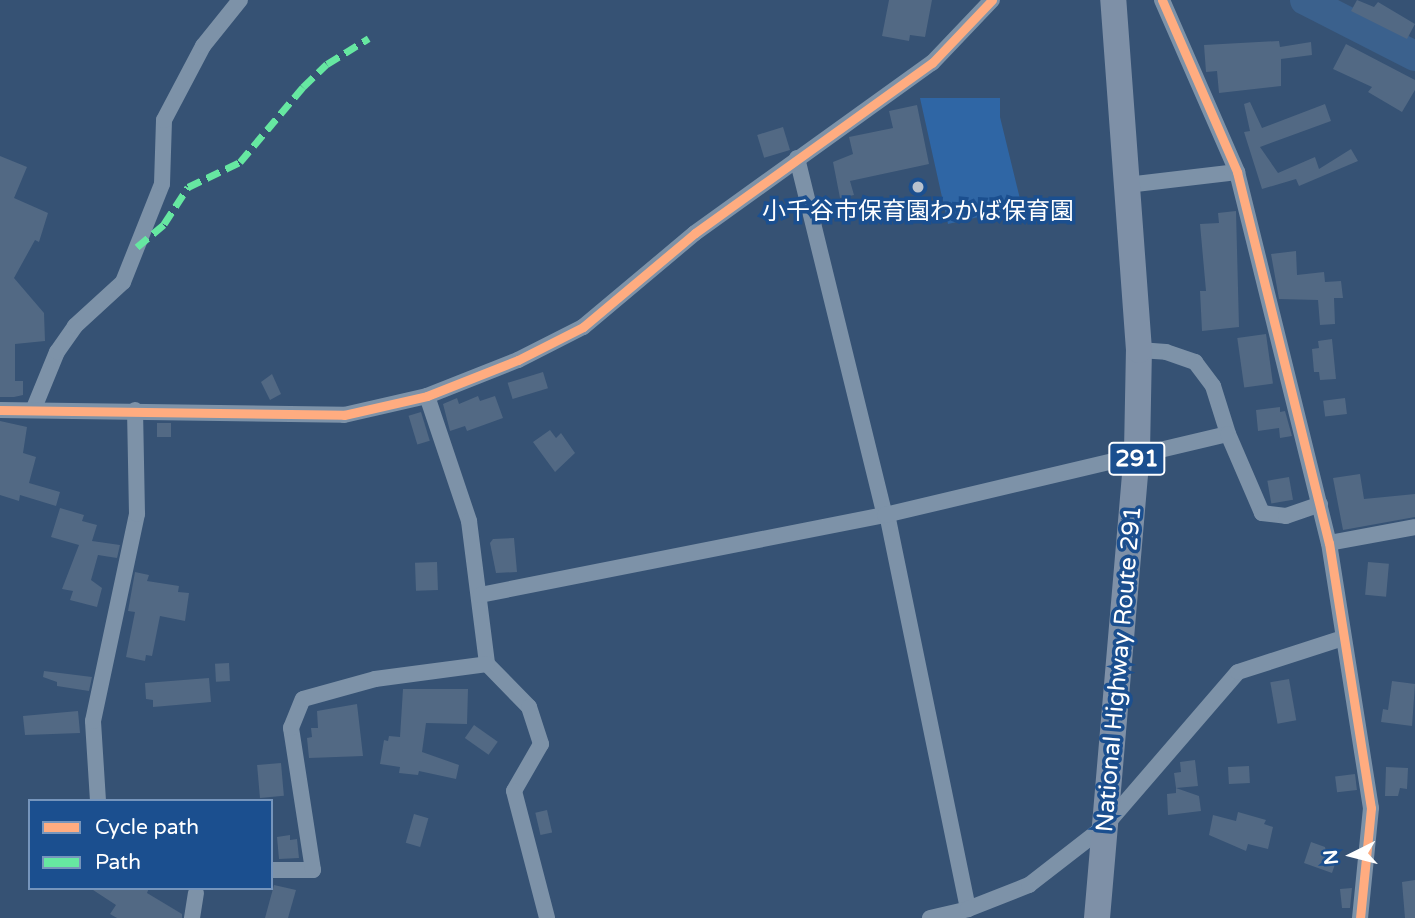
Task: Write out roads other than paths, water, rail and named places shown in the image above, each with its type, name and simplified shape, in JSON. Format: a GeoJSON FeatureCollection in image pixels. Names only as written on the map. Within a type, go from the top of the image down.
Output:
{"type":"FeatureCollection","features":[{"type":"Feature","properties":{"kind":"highway","name":"National Highway Route 291"},"geometry":{"type":"LineString","coordinates":[[1097,918],[1137,452],[1139,349],[1113,0]]}},
{"type":"Feature","properties":{"kind":"street"},"geometry":{"type":"LineString","coordinates":[[34,408],[57,352],[75,326],[122,282],[162,184],[164,120],[203,46],[240,0]]}},
{"type":"Feature","properties":{"kind":"street"},"geometry":{"type":"LineString","coordinates":[[0,410],[34,408],[344,415],[427,396],[583,327],[695,233],[932,63],[992,0]]}},
{"type":"Feature","properties":{"kind":"street"},"geometry":{"type":"LineString","coordinates":[[1162,0],[1237,172],[1329,543],[1371,808],[1360,918]]}},
{"type":"Feature","properties":{"kind":"street"},"geometry":{"type":"LineString","coordinates":[[797,158],[886,514],[968,909]]}},
{"type":"Feature","properties":{"kind":"street"},"geometry":{"type":"LineString","coordinates":[[1127,185],[1237,172]]}},
{"type":"Feature","properties":{"kind":"street"},"geometry":{"type":"LineString","coordinates":[[1139,349],[1166,352],[1195,362],[1213,386],[1228,434],[1262,513],[1286,516],[1320,504]]}},
{"type":"Feature","properties":{"kind":"street"},"geometry":{"type":"LineString","coordinates":[[427,396],[469,521],[487,664],[529,707],[541,744],[514,791],[547,918]]}},
{"type":"Feature","properties":{"kind":"street"},"geometry":{"type":"LineString","coordinates":[[98,799],[93,721],[137,514],[135,410]]}},
{"type":"Feature","properties":{"kind":"street"},"geometry":{"type":"LineString","coordinates":[[480,595],[886,514],[1137,452],[1228,434]]}},
{"type":"Feature","properties":{"kind":"street"},"geometry":{"type":"LineString","coordinates":[[1329,543],[1415,527]]}},
{"type":"Feature","properties":{"kind":"street"},"geometry":{"type":"LineString","coordinates":[[930,918],[968,909],[1030,885],[1105,826],[1238,673],[1343,638]]}},
{"type":"Feature","properties":{"kind":"street"},"geometry":{"type":"LineString","coordinates":[[273,870],[313,870],[291,728],[303,699],[375,680],[487,664]]}},
{"type":"Feature","properties":{"kind":"street"},"geometry":{"type":"LineString","coordinates":[[192,918],[196,890]]}},
{"type":"Feature","properties":{"kind":"waterway"},"geometry":{"type":"LineString","coordinates":[[1305,0],[1415,56]]}},
{"type":"Feature","properties":{"kind":"place","name":"小千谷市保育園わかば保育園"},"geometry":{"type":"Point","coordinates":[918,187]}}]}
